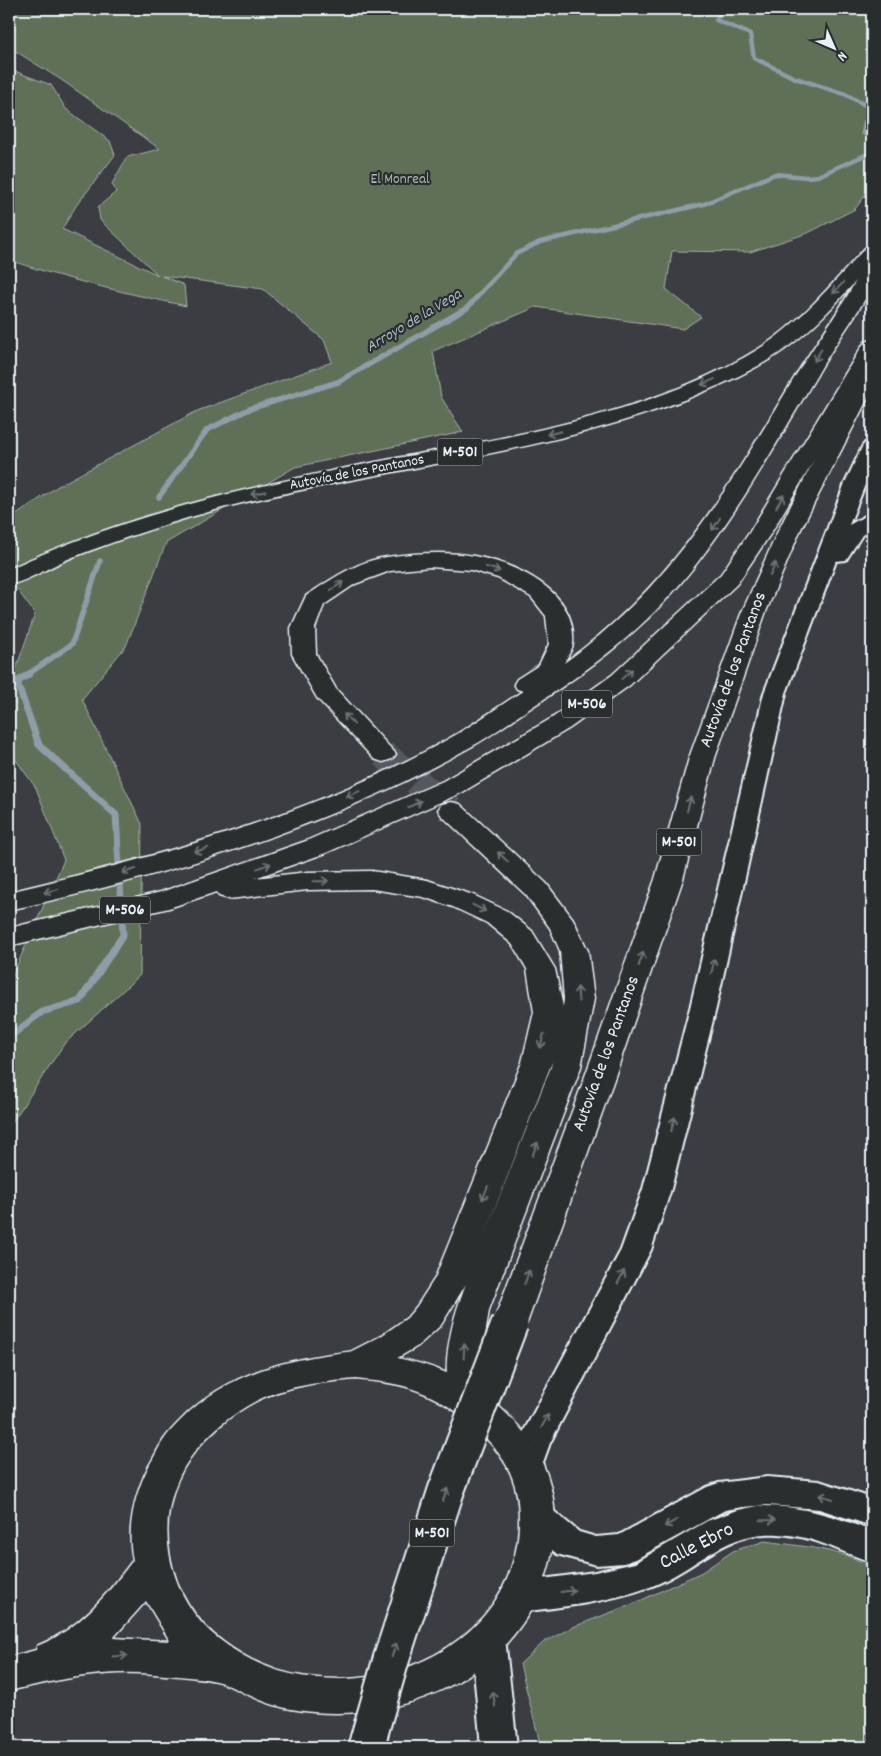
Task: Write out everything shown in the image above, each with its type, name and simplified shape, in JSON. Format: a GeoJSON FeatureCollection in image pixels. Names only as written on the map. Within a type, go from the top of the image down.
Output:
{"type":"FeatureCollection","features":[{"type":"Feature","properties":{"kind":"main road","name":"Autovía de los Pantanos"},"geometry":{"type":"LineString","coordinates":[[9,578],[93,542],[145,524],[232,499],[521,441],[619,416],[662,401],[724,376],[776,346],[803,326],[872,252]]}},
{"type":"Feature","properties":{"kind":"main road","name":"M-506"},"geometry":{"type":"LineString","coordinates":[[9,901],[93,882],[166,861],[262,830],[327,806],[415,766],[460,742],[579,666],[647,606],[708,536],[757,460],[819,353],[872,270]]}},
{"type":"Feature","properties":{"kind":"main road","name":"M-506"},"geometry":{"type":"LineString","coordinates":[[9,937],[168,899],[316,847],[452,787],[561,723],[621,680],[728,579],[760,534],[872,346]]}},
{"type":"Feature","properties":{"kind":"main road","name":"Autovía de los Pantanos"},"geometry":{"type":"LineString","coordinates":[[366,1747],[391,1660],[446,1491],[598,1082],[669,879],[702,758],[752,614],[789,531],[846,417],[872,372]]}},
{"type":"Feature","properties":{"kind":"main road"},"geometry":{"type":"LineString","coordinates":[[383,754],[326,693],[304,654],[304,628],[314,601],[347,579],[386,564],[430,560],[473,563],[506,573],[539,592],[558,615],[561,644],[549,669],[485,713],[460,742]]}},
{"type":"Feature","properties":{"kind":"main road"},"geometry":{"type":"LineString","coordinates":[[451,810],[492,846],[536,889],[563,926],[574,951],[579,999],[566,1067],[472,1310],[465,1341],[463,1367],[467,1400]]}},
{"type":"Feature","properties":{"kind":"main road"},"geometry":{"type":"LineString","coordinates":[[168,899],[308,881],[372,880],[427,889],[463,901],[497,917],[522,938],[541,969],[549,1012],[537,1062],[450,1282],[431,1311],[414,1331],[389,1348],[356,1365]]}},
{"type":"Feature","properties":{"kind":"main road"},"geometry":{"type":"LineString","coordinates":[[356,1365],[397,1370],[435,1382],[467,1400],[497,1424],[527,1466],[534,1489],[538,1518],[535,1558],[520,1597],[488,1638],[443,1671],[390,1692],[332,1698],[274,1689],[223,1666],[188,1638],[164,1603],[150,1564],[148,1526],[156,1488],[176,1450],[206,1416],[253,1386],[290,1373],[356,1365]]}},
{"type":"Feature","properties":{"kind":"main road"},"geometry":{"type":"LineString","coordinates":[[15,1673],[72,1649],[100,1626],[133,1589],[150,1564]]}},
{"type":"Feature","properties":{"kind":"main road"},"geometry":{"type":"LineString","coordinates":[[15,1673],[92,1658],[132,1655],[180,1659],[223,1666]]}},
{"type":"Feature","properties":{"kind":"street"},"geometry":{"type":"LineString","coordinates":[[527,1466],[534,1442],[636,1250],[657,1189],[703,1008],[775,692],[855,483],[872,447]]}},
{"type":"Feature","properties":{"kind":"street"},"geometry":{"type":"LineString","coordinates":[[872,475],[872,484]]}},
{"type":"Feature","properties":{"kind":"street"},"geometry":{"type":"LineString","coordinates":[[802,624],[850,538],[861,525],[872,520]]}},
{"type":"Feature","properties":{"kind":"street","name":"Calle Ebro"},"geometry":{"type":"LineString","coordinates":[[538,1518],[569,1544],[596,1551],[624,1549],[719,1497],[743,1493],[767,1490],[819,1495],[872,1512]]}},
{"type":"Feature","properties":{"kind":"street","name":"Calle Ebro"},"geometry":{"type":"LineString","coordinates":[[520,1597],[598,1587],[640,1575],[669,1562],[719,1530],[754,1521],[794,1520],[817,1525],[872,1548]]}},
{"type":"Feature","properties":{"kind":"street"},"geometry":{"type":"LineString","coordinates":[[488,1638],[490,1671],[500,1747]]}},
{"type":"Feature","properties":{"kind":"green space","name":"El Monreal"},"geometry":{"type":"Polygon","coordinates":[[[9,9],[872,9],[872,186],[855,209],[808,233],[750,252],[672,251],[666,289],[701,317],[683,329],[536,307],[433,351],[441,397],[463,432],[295,467],[166,543],[126,646],[82,699],[142,824],[140,975],[64,1044],[9,1127],[9,983],[64,860],[36,788],[9,750],[9,689],[35,614],[9,578],[9,520],[58,486],[197,411],[332,362],[324,340],[263,289],[162,276],[184,285],[186,306],[75,280],[9,260],[9,69],[51,85],[66,109],[110,141],[115,155],[76,206],[62,229],[158,275],[100,220],[98,207],[116,192],[112,184],[127,157],[160,149],[63,81],[9,47],[9,9]]]}},
{"type":"Feature","properties":{"kind":"green space"},"geometry":{"type":"Polygon","coordinates":[[[765,1541],[835,1552],[872,1568],[872,1747],[541,1747],[520,1664],[544,1642],[573,1627],[633,1604],[702,1572],[733,1551],[765,1541]]]}},
{"type":"Feature","properties":{"kind":"waterway","name":"Arroyo de la Vega"},"geometry":{"type":"LineString","coordinates":[[722,9],[716,20],[750,34],[754,58],[795,78],[845,94],[872,109]]}},
{"type":"Feature","properties":{"kind":"waterway","name":"Arroyo de la Vega"},"geometry":{"type":"LineString","coordinates":[[872,117],[865,122],[863,133],[872,136]]}},
{"type":"Feature","properties":{"kind":"waterway","name":"Arroyo de la Vega"},"geometry":{"type":"LineString","coordinates":[[476,298],[516,254],[540,242],[704,204],[775,174],[806,177],[818,176],[872,152]]}},
{"type":"Feature","properties":{"kind":"waterway","name":"Arroyo de la Vega"},"geometry":{"type":"LineString","coordinates":[[159,497],[207,430],[249,409],[338,382],[467,308],[477,297]]}},
{"type":"Feature","properties":{"kind":"waterway"},"geometry":{"type":"LineString","coordinates":[[27,675],[72,644],[100,561]]}},
{"type":"Feature","properties":{"kind":"waterway"},"geometry":{"type":"LineString","coordinates":[[9,1037],[42,1012],[80,1001],[123,935],[116,815],[39,745],[17,682],[29,674]]}},
{"type":"Feature","properties":{"kind":"tunnel"},"geometry":{"type":"LineString","coordinates":[[383,754],[451,810]]}}]}
